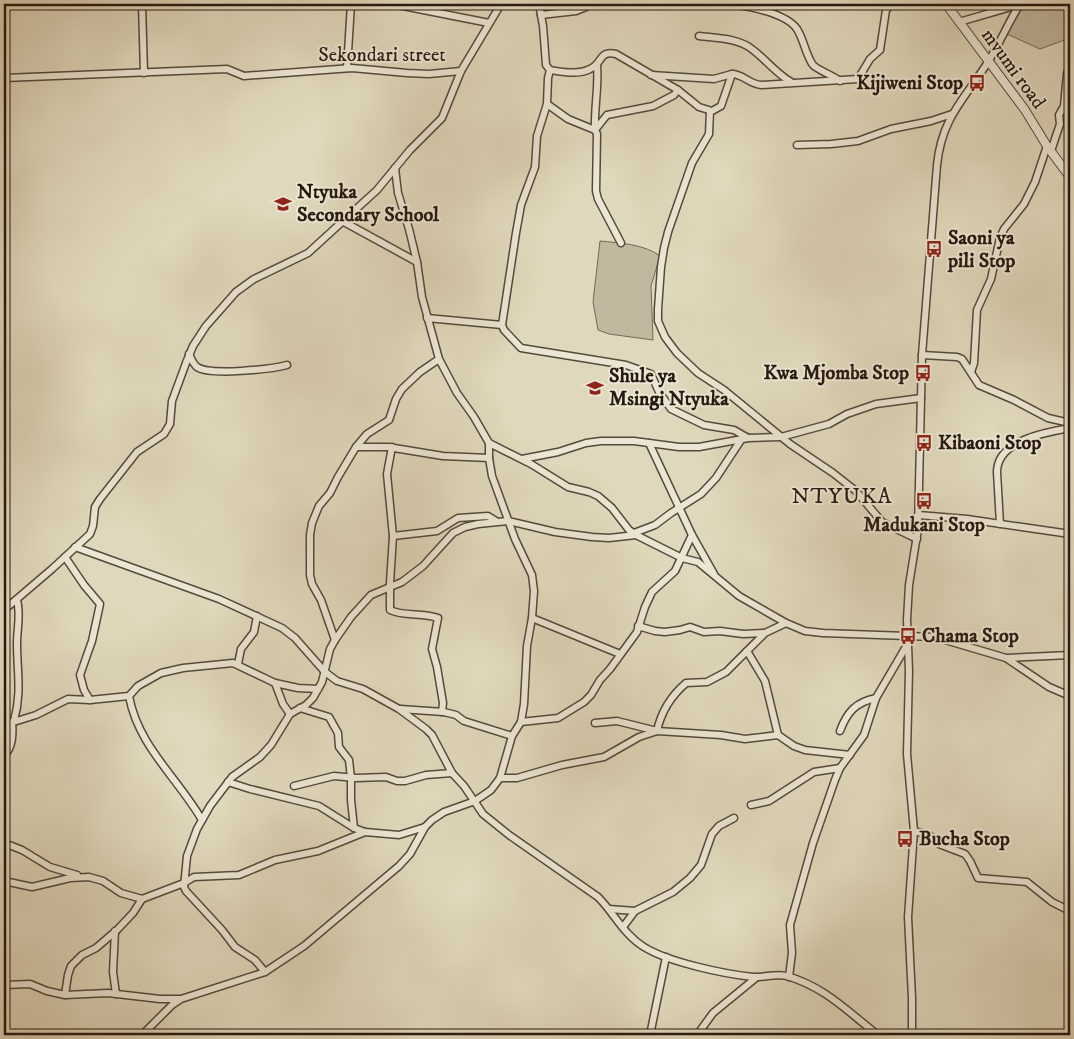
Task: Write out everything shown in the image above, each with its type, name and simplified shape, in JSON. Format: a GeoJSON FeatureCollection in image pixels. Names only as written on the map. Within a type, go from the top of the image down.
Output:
{"type":"FeatureCollection","features":[{"type":"Feature","properties":{"kind":"street"},"geometry":{"type":"LineString","coordinates":[[4,78],[144,73],[142,4]]}},
{"type":"Feature","properties":{"kind":"street"},"geometry":{"type":"LineString","coordinates":[[347,68],[351,4]]}},
{"type":"Feature","properties":{"kind":"street"},"geometry":{"type":"LineString","coordinates":[[393,4],[489,23]]}},
{"type":"Feature","properties":{"kind":"street"},"geometry":{"type":"LineString","coordinates":[[4,610],[65,557],[92,530],[96,505],[136,452],[168,430],[172,415],[172,401],[189,354],[206,326],[236,292],[254,279],[308,253],[377,190],[410,150],[442,118],[461,72],[501,4]]}},
{"type":"Feature","properties":{"kind":"street"},"geometry":{"type":"LineString","coordinates":[[539,4],[546,64],[550,70],[547,104],[537,136],[535,167],[521,205],[502,325],[504,330],[521,348],[626,365],[651,374],[670,410],[704,425],[734,430],[745,439]]}},
{"type":"Feature","properties":{"kind":"street"},"geometry":{"type":"LineString","coordinates":[[541,15],[576,11],[586,8],[587,4]]}},
{"type":"Feature","properties":{"kind":"street"},"geometry":{"type":"LineString","coordinates":[[650,75],[714,79],[732,74],[741,75],[755,84],[840,81],[859,78],[870,59],[880,50],[886,10],[891,4]]}},
{"type":"Feature","properties":{"kind":"street","name":"mvumi road"},"geometry":{"type":"LineString","coordinates":[[946,4],[1025,110],[1070,178]]}},
{"type":"Feature","properties":{"kind":"street"},"geometry":{"type":"LineString","coordinates":[[728,5],[748,6],[773,14],[792,24],[799,33],[812,65],[840,81]]}},
{"type":"Feature","properties":{"kind":"street"},"geometry":{"type":"LineString","coordinates":[[959,22],[1019,5]]}},
{"type":"Feature","properties":{"kind":"street"},"geometry":{"type":"LineString","coordinates":[[912,1035],[908,917],[914,830],[907,754],[909,671],[907,636],[909,585],[917,539],[922,356],[938,154],[942,134],[952,114],[989,62],[1019,5]]}},
{"type":"Feature","properties":{"kind":"street"},"geometry":{"type":"LineString","coordinates":[[699,36],[731,41],[747,46],[775,72],[790,82]]}},
{"type":"Feature","properties":{"kind":"street"},"geometry":{"type":"LineString","coordinates":[[550,70],[580,72],[592,69],[604,54],[616,54],[678,90],[699,107],[710,111],[721,106],[732,74]]}},
{"type":"Feature","properties":{"kind":"street"},"geometry":{"type":"LineString","coordinates":[[971,372],[974,362],[977,310],[991,279],[1000,238],[1004,229],[1024,204],[1060,124],[1059,114],[1064,106],[1068,91],[1070,63]]}},
{"type":"Feature","properties":{"kind":"street"},"geometry":{"type":"LineString","coordinates":[[597,64],[594,112],[595,130],[598,134],[596,182],[598,199],[621,243]]}},
{"type":"Feature","properties":{"kind":"street","name":"Sekondari street"},"geometry":{"type":"LineString","coordinates":[[144,73],[226,69],[244,76],[347,68],[407,74],[461,72]]}},
{"type":"Feature","properties":{"kind":"street"},"geometry":{"type":"LineString","coordinates":[[595,130],[607,115],[653,106],[674,95],[678,90]]}},
{"type":"Feature","properties":{"kind":"street"},"geometry":{"type":"LineString","coordinates":[[547,104],[568,119],[595,130]]}},
{"type":"Feature","properties":{"kind":"street"},"geometry":{"type":"LineString","coordinates":[[710,111],[709,134],[692,164],[668,232],[661,267],[658,321],[671,346],[691,367],[724,390],[781,437],[856,491],[867,501],[877,518],[882,522],[917,539]]}},
{"type":"Feature","properties":{"kind":"street"},"geometry":{"type":"LineString","coordinates":[[797,145],[858,141],[891,129],[931,121],[952,114]]}},
{"type":"Feature","properties":{"kind":"street"},"geometry":{"type":"LineString","coordinates":[[4,985],[30,984],[47,991],[65,995],[116,994],[160,999],[181,999],[265,972],[304,946],[398,866],[410,854],[432,820],[444,812],[475,801],[491,790],[500,778],[512,736],[521,722],[527,677],[527,646],[532,618],[534,591],[532,575],[508,521],[492,476],[489,443],[457,393],[439,360],[427,318],[417,262],[404,208],[398,193],[395,168]]}},
{"type":"Feature","properties":{"kind":"street"},"geometry":{"type":"LineString","coordinates":[[344,222],[417,262]]}},
{"type":"Feature","properties":{"kind":"street"},"geometry":{"type":"LineString","coordinates":[[427,318],[502,325]]}},
{"type":"Feature","properties":{"kind":"street"},"geometry":{"type":"LineString","coordinates":[[189,354],[198,368],[208,370],[258,370],[287,365]]}},
{"type":"Feature","properties":{"kind":"street"},"geometry":{"type":"LineString","coordinates":[[922,356],[957,357],[962,359],[979,385],[1014,400],[1048,418],[1070,422]]}},
{"type":"Feature","properties":{"kind":"street"},"geometry":{"type":"LineString","coordinates":[[334,640],[321,600],[312,584],[310,575],[310,535],[312,523],[319,506],[330,493],[356,447],[367,434],[388,420],[402,389],[420,372],[439,360]]}},
{"type":"Feature","properties":{"kind":"street"},"geometry":{"type":"LineString","coordinates":[[521,459],[558,452],[601,440],[699,447],[745,439],[781,437],[829,424],[846,414],[876,404],[921,398]]}},
{"type":"Feature","properties":{"kind":"street"},"geometry":{"type":"LineString","coordinates":[[1000,524],[996,472],[1000,459],[1020,441],[1034,435],[1070,428]]}},
{"type":"Feature","properties":{"kind":"street"},"geometry":{"type":"LineString","coordinates":[[265,972],[255,960],[229,941],[222,930],[190,897],[184,887],[187,856],[202,820],[228,782],[239,770],[267,750],[290,714],[313,698],[325,672],[334,640],[366,599],[377,592],[402,582],[423,566],[453,533],[478,524],[508,521],[555,532],[592,537],[609,538],[635,534],[655,525],[701,494],[716,478],[745,439]]}},
{"type":"Feature","properties":{"kind":"street"},"geometry":{"type":"LineString","coordinates":[[489,443],[568,486],[598,496],[612,508],[629,530],[635,534],[682,558],[698,562],[739,596],[798,629],[818,632],[935,637],[1006,658],[1049,688],[1070,696]]}},
{"type":"Feature","properties":{"kind":"street"},"geometry":{"type":"LineString","coordinates":[[649,443],[692,535],[717,579]]}},
{"type":"Feature","properties":{"kind":"street"},"geometry":{"type":"LineString","coordinates":[[356,447],[392,448],[443,456],[489,458]]}},
{"type":"Feature","properties":{"kind":"street"},"geometry":{"type":"LineString","coordinates":[[392,448],[387,474],[393,536],[390,610],[399,614],[431,615],[438,618],[432,649],[437,667],[442,712]]}},
{"type":"Feature","properties":{"kind":"street"},"geometry":{"type":"LineString","coordinates":[[393,536],[437,531],[458,518],[488,516],[497,521]]}},
{"type":"Feature","properties":{"kind":"street"},"geometry":{"type":"LineString","coordinates":[[918,516],[967,519],[1070,534]]}},
{"type":"Feature","properties":{"kind":"street"},"geometry":{"type":"LineString","coordinates":[[521,722],[558,718],[584,702],[591,695],[600,680],[610,670],[637,632],[652,592],[675,571],[692,535]]}},
{"type":"Feature","properties":{"kind":"street"},"geometry":{"type":"LineString","coordinates":[[75,547],[188,587],[282,628],[295,638],[325,672],[337,681],[363,689],[399,709],[432,735],[452,773],[483,814],[509,835],[598,897],[623,927],[644,948],[666,957],[732,974],[757,977],[776,974],[789,976],[812,985],[827,994],[878,1035]]}},
{"type":"Feature","properties":{"kind":"street"},"geometry":{"type":"LineString","coordinates":[[65,557],[100,604],[100,613],[80,675],[84,690],[90,700]]}},
{"type":"Feature","properties":{"kind":"street"},"geometry":{"type":"LineString","coordinates":[[4,756],[10,749],[13,722],[19,704],[17,644],[20,619],[17,600]]}},
{"type":"Feature","properties":{"kind":"street"},"geometry":{"type":"LineString","coordinates":[[238,664],[241,649],[254,632],[257,616]]}},
{"type":"Feature","properties":{"kind":"street"},"geometry":{"type":"LineString","coordinates":[[532,618],[620,654]]}},
{"type":"Feature","properties":{"kind":"street"},"geometry":{"type":"LineString","coordinates":[[638,626],[665,632],[690,627],[704,632],[720,631],[744,634],[765,632],[786,623]]}},
{"type":"Feature","properties":{"kind":"street"},"geometry":{"type":"LineString","coordinates":[[657,731],[664,708],[682,687],[690,682],[707,682],[726,672],[765,632]]}},
{"type":"Feature","properties":{"kind":"street"},"geometry":{"type":"LineString","coordinates":[[789,976],[792,960],[790,925],[813,843],[840,768],[864,735],[876,698],[908,645]]}},
{"type":"Feature","properties":{"kind":"street"},"geometry":{"type":"LineString","coordinates":[[747,651],[765,681],[778,735]]}},
{"type":"Feature","properties":{"kind":"street"},"geometry":{"type":"LineString","coordinates":[[1006,658],[1070,655]]}},
{"type":"Feature","properties":{"kind":"street"},"geometry":{"type":"LineString","coordinates":[[4,725],[36,715],[68,699],[90,700],[129,696],[138,686],[160,672],[183,668],[238,664],[275,683],[298,688],[318,689]]}},
{"type":"Feature","properties":{"kind":"street"},"geometry":{"type":"LineString","coordinates":[[275,683],[283,704],[290,714]]}},
{"type":"Feature","properties":{"kind":"street"},"geometry":{"type":"LineString","coordinates":[[129,696],[135,718],[149,747],[191,801],[202,820]]}},
{"type":"Feature","properties":{"kind":"street"},"geometry":{"type":"LineString","coordinates":[[840,731],[844,720],[854,707],[876,698]]}},
{"type":"Feature","properties":{"kind":"street"},"geometry":{"type":"LineString","coordinates":[[300,708],[330,719],[338,733],[339,747],[349,758],[354,828]]}},
{"type":"Feature","properties":{"kind":"street"},"geometry":{"type":"LineString","coordinates":[[399,709],[442,712],[456,715],[464,721],[512,736]]}},
{"type":"Feature","properties":{"kind":"street"},"geometry":{"type":"LineString","coordinates":[[595,723],[617,721],[657,731],[721,735],[745,739],[778,735],[794,746],[805,750],[850,755]]}},
{"type":"Feature","properties":{"kind":"street"},"geometry":{"type":"LineString","coordinates":[[500,778],[517,778],[562,764],[604,757],[640,737],[657,731]]}},
{"type":"Feature","properties":{"kind":"street"},"geometry":{"type":"LineString","coordinates":[[751,805],[762,804],[777,797],[805,776],[814,772],[840,768]]}},
{"type":"Feature","properties":{"kind":"street"},"geometry":{"type":"LineString","coordinates":[[294,786],[334,776],[351,778],[379,777],[406,781],[426,775],[452,773]]}},
{"type":"Feature","properties":{"kind":"street"},"geometry":{"type":"LineString","coordinates":[[228,782],[319,806],[354,828],[365,832],[399,835],[426,827]]}},
{"type":"Feature","properties":{"kind":"street"},"geometry":{"type":"LineString","coordinates":[[623,927],[635,911],[673,892],[690,878],[701,865],[712,834],[719,826],[734,818]]}},
{"type":"Feature","properties":{"kind":"street"},"geometry":{"type":"LineString","coordinates":[[914,830],[929,836],[939,844],[965,854],[978,878],[1027,882],[1052,902],[1070,912]]}},
{"type":"Feature","properties":{"kind":"street"},"geometry":{"type":"LineString","coordinates":[[65,995],[71,966],[82,955],[96,948],[129,918],[142,899],[184,883],[196,876],[246,874],[275,860],[318,851],[365,832]]}},
{"type":"Feature","properties":{"kind":"street"},"geometry":{"type":"LineString","coordinates":[[4,843],[22,850],[50,867],[103,881],[121,893],[142,899]]}},
{"type":"Feature","properties":{"kind":"street"},"geometry":{"type":"LineString","coordinates":[[4,881],[22,886],[38,887],[82,876]]}},
{"type":"Feature","properties":{"kind":"street"},"geometry":{"type":"LineString","coordinates":[[609,909],[635,911]]}},
{"type":"Feature","properties":{"kind":"street"},"geometry":{"type":"LineString","coordinates":[[115,931],[113,972],[116,994]]}},
{"type":"Feature","properties":{"kind":"street"},"geometry":{"type":"LineString","coordinates":[[650,1035],[666,957]]}},
{"type":"Feature","properties":{"kind":"street"},"geometry":{"type":"LineString","coordinates":[[697,1035],[713,1013],[757,977]]}},
{"type":"Feature","properties":{"kind":"street"},"geometry":{"type":"LineString","coordinates":[[142,1035],[172,1005],[181,999]]}},
{"type":"Feature","properties":{"kind":"street"},"geometry":{"type":"LineString","coordinates":[[1064,1035],[1070,1031]]}},
{"type":"Feature","properties":{"kind":"shaded area"},"geometry":{"type":"Polygon","coordinates":[[[1022,4],[1070,4],[1070,38],[1040,49],[1007,34],[1022,4]]]}},
{"type":"Feature","properties":{"kind":"shaded area"},"geometry":{"type":"Polygon","coordinates":[[[600,241],[624,243],[647,249],[660,256],[651,286],[653,340],[609,334],[598,330],[593,302],[600,241]]]}},
{"type":"Feature","properties":{"kind":"place","name":"Kijiweni Stop"},"geometry":{"type":"Point","coordinates":[977,83]}},
{"type":"Feature","properties":{"kind":"place","name":"Ntyuka Secondary School"},"geometry":{"type":"Point","coordinates":[283,204]}},
{"type":"Feature","properties":{"kind":"place","name":"Saoni ya pili Stop"},"geometry":{"type":"Point","coordinates":[934,249]}},
{"type":"Feature","properties":{"kind":"place","name":"Kwa Mjomba Stop"},"geometry":{"type":"Point","coordinates":[923,373]}},
{"type":"Feature","properties":{"kind":"place","name":"Shule ya Msingi Ntyuka"},"geometry":{"type":"Point","coordinates":[595,388]}},
{"type":"Feature","properties":{"kind":"place","name":"Kibaoni Stop"},"geometry":{"type":"Point","coordinates":[924,443]}},
{"type":"Feature","properties":{"kind":"place","name":"Madukani Stop"},"geometry":{"type":"Point","coordinates":[924,501]}},
{"type":"Feature","properties":{"kind":"place","name":"Chama Stop"},"geometry":{"type":"Point","coordinates":[908,636]}},
{"type":"Feature","properties":{"kind":"place","name":"Bucha Stop"},"geometry":{"type":"Point","coordinates":[905,839]}},
{"type":"Feature","properties":{"kind":"district","name":"NTYUKA"},"geometry":{"type":"Point","coordinates":[842,496]}}]}
